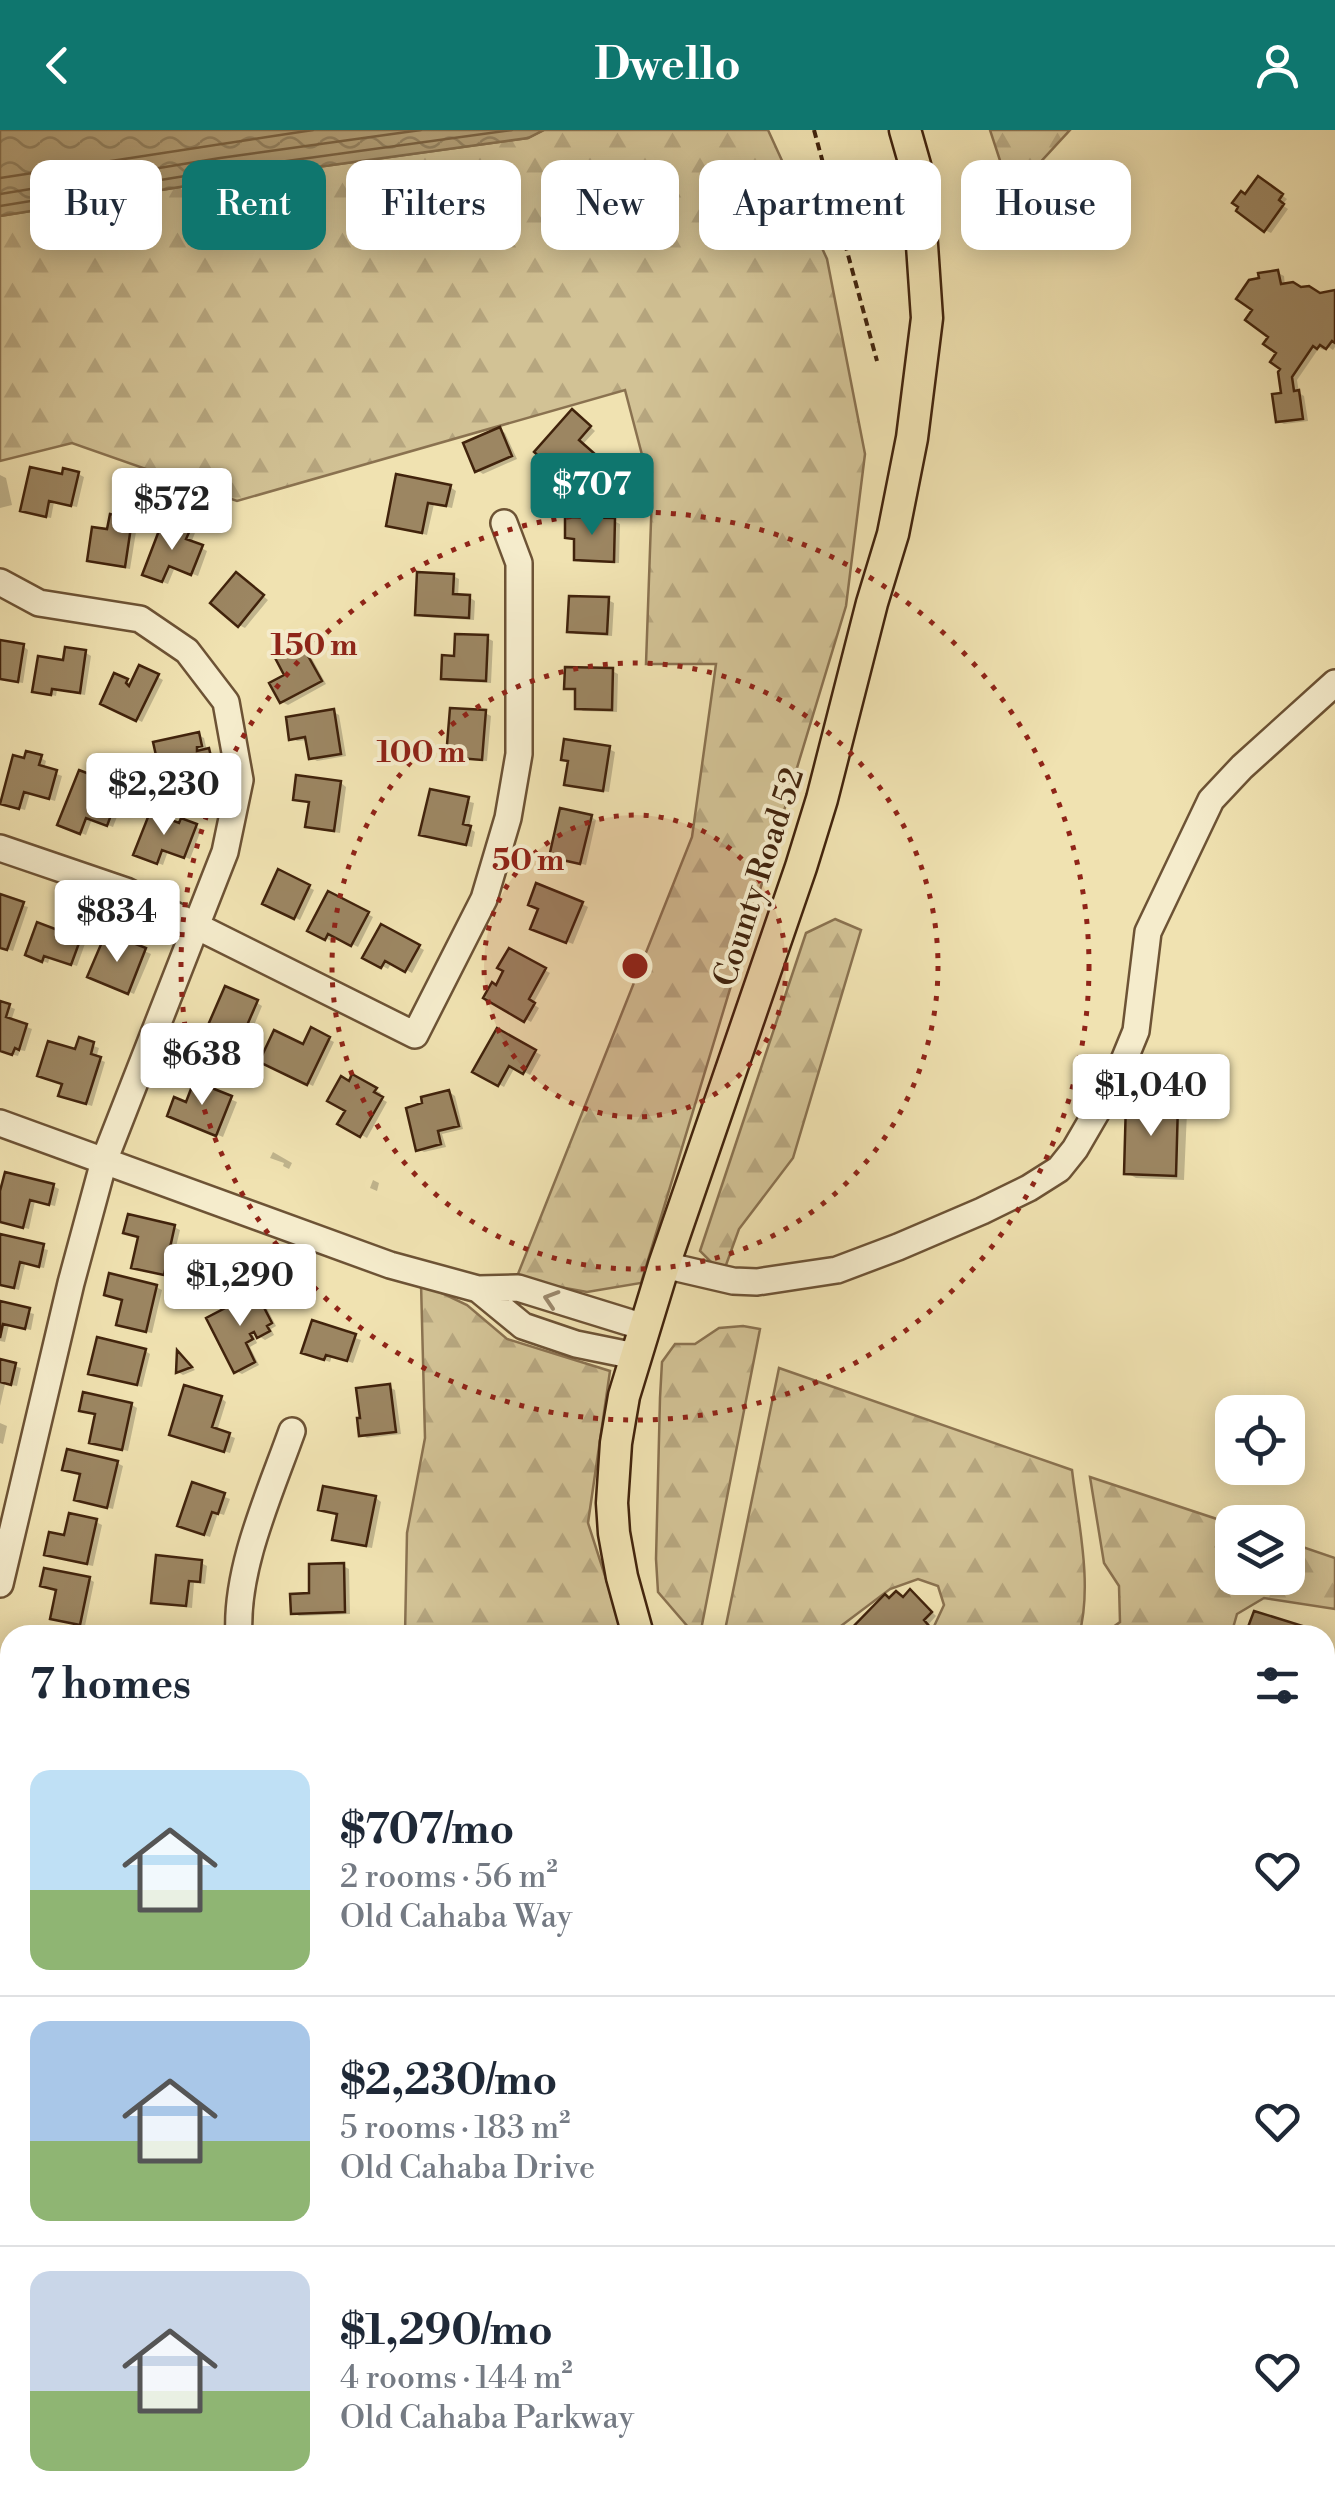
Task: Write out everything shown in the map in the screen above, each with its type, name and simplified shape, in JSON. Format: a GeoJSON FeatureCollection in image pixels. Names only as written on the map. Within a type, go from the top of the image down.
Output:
{"type":"FeatureCollection","features":[{"type":"Feature","properties":{"kind":"main road","name":"County Road 52"},"geometry":{"type":"LineString","coordinates":[[635,1625],[622,1577],[612,1503],[616,1443],[639,1342],[801,867],[893,534],[912,438],[927,318],[917,172],[905,130]]}},
{"type":"Feature","properties":{"kind":"street"},"geometry":{"type":"LineString","coordinates":[[0,848],[126,891],[415,1036],[484,900],[510,802],[518,754],[519,563],[504,523]]}},
{"type":"Feature","properties":{"kind":"street"},"geometry":{"type":"LineString","coordinates":[[0,582],[39,603],[140,619],[187,651],[226,702],[240,780],[225,852],[104,1160],[0,1584]]}},
{"type":"Feature","properties":{"kind":"street"},"geometry":{"type":"LineString","coordinates":[[664,1265],[758,1282],[837,1270],[982,1210],[1059,1169],[1100,1108],[1136,1031],[1148,932],[1211,800],[1335,684]]}},
{"type":"Feature","properties":{"kind":"street"},"geometry":{"type":"LineString","coordinates":[[0,1123],[390,1264],[478,1289],[518,1288],[639,1342]]}},
{"type":"Feature","properties":{"kind":"street"},"geometry":{"type":"LineString","coordinates":[[478,1289],[523,1326],[576,1344],[639,1342]]}},
{"type":"Feature","properties":{"kind":"street"},"geometry":{"type":"LineString","coordinates":[[239,1625],[247,1566],[292,1431]]}},
{"type":"Feature","properties":{"kind":"path"},"geometry":{"type":"LineString","coordinates":[[814,130],[877,361]]}},
{"type":"Feature","properties":{"kind":"green space"},"geometry":{"type":"Polygon","coordinates":[[[544,130],[768,130],[782,160],[699,160],[699,250],[823,250],[865,454],[846,606],[641,1283],[587,1292],[516,1279],[692,837],[716,664],[646,664],[652,493],[625,390],[237,501],[72,443],[0,461],[0,216],[30,211],[30,250],[162,250],[162,190],[182,187],[182,250],[326,250],[326,166],[346,163],[346,250],[521,250],[521,160],[368,160],[528,138],[544,130]]]}},
{"type":"Feature","properties":{"kind":"green space"},"geometry":{"type":"Polygon","coordinates":[[[990,130],[1070,130],[1042,160],[1000,160],[990,130]]]}},
{"type":"Feature","properties":{"kind":"green space"},"geometry":{"type":"Polygon","coordinates":[[[835,919],[861,930],[793,1158],[739,1229],[726,1265],[715,1266],[700,1251],[806,933],[835,919]]]}},
{"type":"Feature","properties":{"kind":"green space"},"geometry":{"type":"Polygon","coordinates":[[[421,1283],[467,1305],[507,1339],[610,1371],[588,1523],[621,1625],[405,1625],[407,1533],[425,1438],[421,1283]]]}},
{"type":"Feature","properties":{"kind":"green space"},"geometry":{"type":"Polygon","coordinates":[[[719,1328],[760,1329],[702,1625],[686,1625],[658,1592],[662,1362],[675,1344],[695,1344],[719,1328]]]}},
{"type":"Feature","properties":{"kind":"green space"},"geometry":{"type":"Polygon","coordinates":[[[779,1368],[1072,1470],[1085,1574],[1081,1625],[935,1625],[944,1605],[938,1586],[918,1579],[890,1589],[842,1625],[726,1625],[779,1368]]]}},
{"type":"Feature","properties":{"kind":"green space"},"geometry":{"type":"Polygon","coordinates":[[[1090,1477],[1215,1518],[1215,1595],[1305,1595],[1305,1548],[1335,1558],[1335,1609],[1264,1598],[1237,1614],[1234,1625],[1116,1625],[1120,1622],[1119,1586],[1104,1563],[1090,1477]]]}},
{"type":"Feature","properties":{"kind":"water"},"geometry":{"type":"Polygon","coordinates":[[[0,130],[544,130],[528,138],[346,160],[326,166],[326,160],[182,160],[182,187],[162,190],[162,160],[30,160],[30,211],[0,216],[0,130]]]}},
{"type":"Feature","properties":{"kind":"building"},"geometry":{"type":"Polygon","coordinates":[[[1258,176],[1283,194],[1279,200],[1284,204],[1264,232],[1236,211],[1238,207],[1232,203],[1241,191],[1245,194],[1258,176]]]}},
{"type":"Feature","properties":{"kind":"building"},"geometry":{"type":"Polygon","coordinates":[[[1278,270],[1281,284],[1293,282],[1320,293],[1335,290],[1335,343],[1332,341],[1326,349],[1313,346],[1292,377],[1294,391],[1299,390],[1303,419],[1276,422],[1272,394],[1281,393],[1280,369],[1270,362],[1276,353],[1263,344],[1268,337],[1245,320],[1252,310],[1236,299],[1249,280],[1259,278],[1258,273],[1278,270]]]}},
{"type":"Feature","properties":{"kind":"building"},"geometry":{"type":"Polygon","coordinates":[[[572,409],[591,426],[579,440],[595,454],[563,491],[547,477],[553,469],[534,452],[572,409]]]}},
{"type":"Feature","properties":{"kind":"building"},"geometry":{"type":"Polygon","coordinates":[[[500,427],[512,456],[475,472],[463,443],[500,427]]]}},
{"type":"Feature","properties":{"kind":"building"},"geometry":{"type":"Polygon","coordinates":[[[30,467],[62,474],[63,468],[79,472],[71,506],[49,501],[46,517],[20,511],[30,467]]]}},
{"type":"Feature","properties":{"kind":"building"},"geometry":{"type":"Polygon","coordinates":[[[396,474],[451,485],[446,506],[428,503],[422,533],[386,526],[396,474]]]}},
{"type":"Feature","properties":{"kind":"building"},"geometry":{"type":"Polygon","coordinates":[[[110,514],[127,517],[125,526],[131,527],[125,567],[87,561],[92,527],[107,529],[110,514]]]}},
{"type":"Feature","properties":{"kind":"building"},"geometry":{"type":"Polygon","coordinates":[[[565,517],[615,518],[614,562],[574,560],[574,539],[565,538],[565,517]]]}},
{"type":"Feature","properties":{"kind":"building"},"geometry":{"type":"Polygon","coordinates":[[[175,521],[191,528],[186,539],[203,545],[191,575],[169,566],[162,582],[142,575],[160,528],[170,532],[175,521]]]}},
{"type":"Feature","properties":{"kind":"building"},"geometry":{"type":"Polygon","coordinates":[[[236,572],[264,595],[238,627],[210,603],[236,572]]]}},
{"type":"Feature","properties":{"kind":"building"},"geometry":{"type":"Polygon","coordinates":[[[417,572],[454,574],[453,594],[470,595],[469,618],[415,615],[417,572]]]}},
{"type":"Feature","properties":{"kind":"building"},"geometry":{"type":"Polygon","coordinates":[[[569,596],[609,597],[607,634],[567,632],[569,596]]]}},
{"type":"Feature","properties":{"kind":"building"},"geometry":{"type":"Polygon","coordinates":[[[455,634],[488,635],[486,681],[441,679],[442,655],[454,656],[455,634]]]}},
{"type":"Feature","properties":{"kind":"building"},"geometry":{"type":"Polygon","coordinates":[[[305,637],[312,651],[307,654],[322,681],[280,703],[269,683],[284,675],[273,654],[305,637]]]}},
{"type":"Feature","properties":{"kind":"building"},"geometry":{"type":"Polygon","coordinates":[[[0,640],[24,644],[18,682],[0,679],[0,640]]]}},
{"type":"Feature","properties":{"kind":"building"},"geometry":{"type":"Polygon","coordinates":[[[65,647],[86,650],[80,693],[52,689],[51,695],[32,692],[38,656],[63,660],[65,647]]]}},
{"type":"Feature","properties":{"kind":"building"},"geometry":{"type":"Polygon","coordinates":[[[139,665],[159,674],[136,721],[100,704],[114,673],[128,679],[129,686],[139,665]]]}},
{"type":"Feature","properties":{"kind":"building"},"geometry":{"type":"Polygon","coordinates":[[[565,667],[613,668],[612,710],[575,709],[575,689],[564,689],[565,667]]]}},
{"type":"Feature","properties":{"kind":"building"},"geometry":{"type":"Polygon","coordinates":[[[450,708],[486,710],[482,760],[446,757],[450,708]]]}},
{"type":"Feature","properties":{"kind":"building"},"geometry":{"type":"Polygon","coordinates":[[[334,709],[341,754],[309,759],[305,737],[289,740],[286,717],[334,709]]]}},
{"type":"Feature","properties":{"kind":"building"},"geometry":{"type":"Polygon","coordinates":[[[199,732],[202,746],[197,751],[209,748],[214,770],[157,782],[154,765],[164,763],[163,759],[157,760],[153,742],[199,732]]]}},
{"type":"Feature","properties":{"kind":"building"},"geometry":{"type":"Polygon","coordinates":[[[564,739],[610,746],[603,791],[564,785],[568,761],[561,760],[564,739]]]}},
{"type":"Feature","properties":{"kind":"building"},"geometry":{"type":"Polygon","coordinates":[[[26,751],[42,755],[39,765],[57,770],[49,799],[24,792],[19,809],[0,804],[13,755],[24,758],[26,751]]]}},
{"type":"Feature","properties":{"kind":"building"},"geometry":{"type":"Polygon","coordinates":[[[79,770],[102,779],[97,791],[117,799],[107,826],[86,818],[80,834],[57,825],[79,770]]]}},
{"type":"Feature","properties":{"kind":"building"},"geometry":{"type":"Polygon","coordinates":[[[296,775],[341,781],[334,831],[305,827],[309,802],[293,800],[296,775]]]}},
{"type":"Feature","properties":{"kind":"building"},"geometry":{"type":"Polygon","coordinates":[[[430,789],[469,797],[463,824],[471,826],[466,845],[419,835],[430,789]]]}},
{"type":"Feature","properties":{"kind":"building"},"geometry":{"type":"Polygon","coordinates":[[[560,808],[592,815],[580,864],[549,857],[560,808]]]}},
{"type":"Feature","properties":{"kind":"building"},"geometry":{"type":"Polygon","coordinates":[[[150,812],[179,823],[181,818],[197,824],[184,858],[162,850],[157,864],[133,855],[150,812]]]}},
{"type":"Feature","properties":{"kind":"building"},"geometry":{"type":"Polygon","coordinates":[[[278,869],[310,885],[294,919],[262,904],[278,869]]]}},
{"type":"Feature","properties":{"kind":"building"},"geometry":{"type":"Polygon","coordinates":[[[536,883],[583,902],[566,943],[530,929],[538,909],[528,905],[536,883]]]}},
{"type":"Feature","properties":{"kind":"building"},"geometry":{"type":"Polygon","coordinates":[[[328,891],[369,912],[351,946],[328,934],[325,940],[307,931],[328,891]]]}},
{"type":"Feature","properties":{"kind":"building"},"geometry":{"type":"Polygon","coordinates":[[[0,894],[24,902],[7,950],[0,948],[0,894]]]}},
{"type":"Feature","properties":{"kind":"building"},"geometry":{"type":"Polygon","coordinates":[[[68,918],[86,924],[71,965],[44,956],[42,962],[25,955],[37,922],[63,932],[68,918]]]}},
{"type":"Feature","properties":{"kind":"building"},"geometry":{"type":"Polygon","coordinates":[[[381,924],[420,945],[405,972],[385,961],[381,968],[362,958],[381,924]]]}},
{"type":"Feature","properties":{"kind":"building"},"geometry":{"type":"Polygon","coordinates":[[[123,939],[146,948],[128,994],[87,977],[102,942],[119,948],[123,939]]]}},
{"type":"Feature","properties":{"kind":"building"},"geometry":{"type":"Polygon","coordinates":[[[509,948],[546,968],[529,999],[535,1003],[524,1022],[483,998],[492,982],[496,985],[503,971],[497,968],[509,948]]]}},
{"type":"Feature","properties":{"kind":"building"},"geometry":{"type":"Polygon","coordinates":[[[225,986],[258,1000],[238,1046],[205,1032],[225,986]]]}},
{"type":"Feature","properties":{"kind":"building"},"geometry":{"type":"Polygon","coordinates":[[[0,1001],[10,1004],[6,1017],[27,1024],[19,1050],[15,1048],[12,1055],[0,1051],[0,1001]]]}},
{"type":"Feature","properties":{"kind":"building"},"geometry":{"type":"Polygon","coordinates":[[[311,1027],[330,1037],[307,1085],[259,1062],[274,1030],[303,1044],[311,1027]]]}},
{"type":"Feature","properties":{"kind":"building"},"geometry":{"type":"Polygon","coordinates":[[[497,1028],[536,1050],[523,1074],[509,1066],[498,1086],[472,1072],[497,1028]]]}},
{"type":"Feature","properties":{"kind":"building"},"geometry":{"type":"Polygon","coordinates":[[[79,1037],[94,1042],[91,1054],[101,1057],[86,1104],[58,1096],[62,1084],[37,1076],[48,1041],[75,1049],[79,1037]]]}},
{"type":"Feature","properties":{"kind":"building"},"geometry":{"type":"Polygon","coordinates":[[[352,1074],[377,1088],[374,1092],[383,1097],[360,1137],[337,1124],[345,1111],[327,1101],[341,1076],[349,1081],[352,1074]]]}},
{"type":"Feature","properties":{"kind":"building"},"geometry":{"type":"Polygon","coordinates":[[[194,1081],[232,1096],[216,1136],[167,1116],[174,1097],[186,1102],[194,1081]]]}},
{"type":"Feature","properties":{"kind":"building"},"geometry":{"type":"Polygon","coordinates":[[[449,1090],[459,1126],[438,1131],[441,1144],[416,1151],[406,1108],[422,1103],[421,1097],[449,1090]]]}},
{"type":"Feature","properties":{"kind":"building"},"geometry":{"type":"Polygon","coordinates":[[[1126,1101],[1178,1104],[1176,1176],[1124,1174],[1126,1101]]]}},
{"type":"Feature","properties":{"kind":"building"},"geometry":{"type":"Polygon","coordinates":[[[5,1172],[54,1184],[49,1205],[30,1200],[23,1228],[0,1222],[0,1191],[5,1172]]]}},
{"type":"Feature","properties":{"kind":"building"},"geometry":{"type":"Polygon","coordinates":[[[128,1214],[175,1225],[164,1275],[131,1268],[138,1237],[123,1233],[128,1214]]]}},
{"type":"Feature","properties":{"kind":"building"},"geometry":{"type":"Polygon","coordinates":[[[0,1234],[44,1244],[39,1267],[20,1262],[14,1288],[0,1285],[0,1234]]]}},
{"type":"Feature","properties":{"kind":"building"},"geometry":{"type":"Polygon","coordinates":[[[109,1273],[157,1285],[146,1332],[116,1325],[122,1300],[104,1295],[109,1273]]]}},
{"type":"Feature","properties":{"kind":"building"},"geometry":{"type":"Polygon","coordinates":[[[256,1292],[272,1323],[267,1326],[270,1331],[257,1338],[254,1332],[250,1334],[253,1339],[246,1343],[255,1362],[234,1373],[206,1318],[256,1292]]]}},
{"type":"Feature","properties":{"kind":"building"},"geometry":{"type":"Polygon","coordinates":[[[0,1301],[30,1308],[25,1329],[3,1324],[0,1338],[0,1301]]]}},
{"type":"Feature","properties":{"kind":"building"},"geometry":{"type":"Polygon","coordinates":[[[312,1320],[356,1334],[347,1361],[301,1353],[312,1320]]]}},
{"type":"Feature","properties":{"kind":"building"},"geometry":{"type":"Polygon","coordinates":[[[97,1337],[146,1349],[137,1385],[88,1374],[97,1337]]]}},
{"type":"Feature","properties":{"kind":"building"},"geometry":{"type":"Polygon","coordinates":[[[177,1350],[192,1367],[176,1373],[177,1350]]]}},
{"type":"Feature","properties":{"kind":"building"},"geometry":{"type":"Polygon","coordinates":[[[0,1359],[16,1363],[11,1385],[0,1382],[0,1359]]]}},
{"type":"Feature","properties":{"kind":"building"},"geometry":{"type":"Polygon","coordinates":[[[390,1384],[396,1432],[359,1436],[356,1388],[390,1384]]]}},
{"type":"Feature","properties":{"kind":"building"},"geometry":{"type":"Polygon","coordinates":[[[184,1385],[222,1396],[212,1427],[230,1433],[224,1452],[169,1435],[184,1385]]]}},
{"type":"Feature","properties":{"kind":"building"},"geometry":{"type":"Polygon","coordinates":[[[83,1392],[132,1403],[122,1450],[89,1443],[95,1414],[79,1411],[83,1392]]]}},
{"type":"Feature","properties":{"kind":"building"},"geometry":{"type":"Polygon","coordinates":[[[67,1449],[118,1461],[107,1508],[74,1500],[80,1474],[62,1470],[67,1449]]]}},
{"type":"Feature","properties":{"kind":"building"},"geometry":{"type":"Polygon","coordinates":[[[192,1482],[225,1493],[218,1514],[212,1512],[204,1535],[177,1526],[192,1482]]]}},
{"type":"Feature","properties":{"kind":"building"},"geometry":{"type":"Polygon","coordinates":[[[323,1486],[376,1496],[366,1546],[332,1540],[337,1514],[318,1510],[323,1486]]]}},
{"type":"Feature","properties":{"kind":"building"},"geometry":{"type":"Polygon","coordinates":[[[69,1513],[97,1519],[87,1564],[44,1555],[49,1532],[64,1535],[69,1513]]]}},
{"type":"Feature","properties":{"kind":"building"},"geometry":{"type":"Polygon","coordinates":[[[156,1555],[202,1560],[200,1582],[189,1581],[186,1606],[151,1603],[156,1555]]]}},
{"type":"Feature","properties":{"kind":"building"},"geometry":{"type":"Polygon","coordinates":[[[344,1563],[345,1612],[291,1614],[290,1594],[309,1593],[309,1564],[344,1563]]]}},
{"type":"Feature","properties":{"kind":"building"},"geometry":{"type":"Polygon","coordinates":[[[44,1568],[90,1577],[80,1625],[50,1619],[56,1590],[40,1586],[44,1568]]]}},
{"type":"Feature","properties":{"kind":"building"},"geometry":{"type":"Polygon","coordinates":[[[910,1589],[932,1612],[924,1620],[928,1625],[855,1625],[885,1594],[889,1598],[896,1591],[903,1597],[910,1589]]]}},
{"type":"Feature","properties":{"kind":"building"},"geometry":{"type":"Polygon","coordinates":[[[1254,1611],[1300,1625],[1249,1625],[1254,1611]]]}}]}
